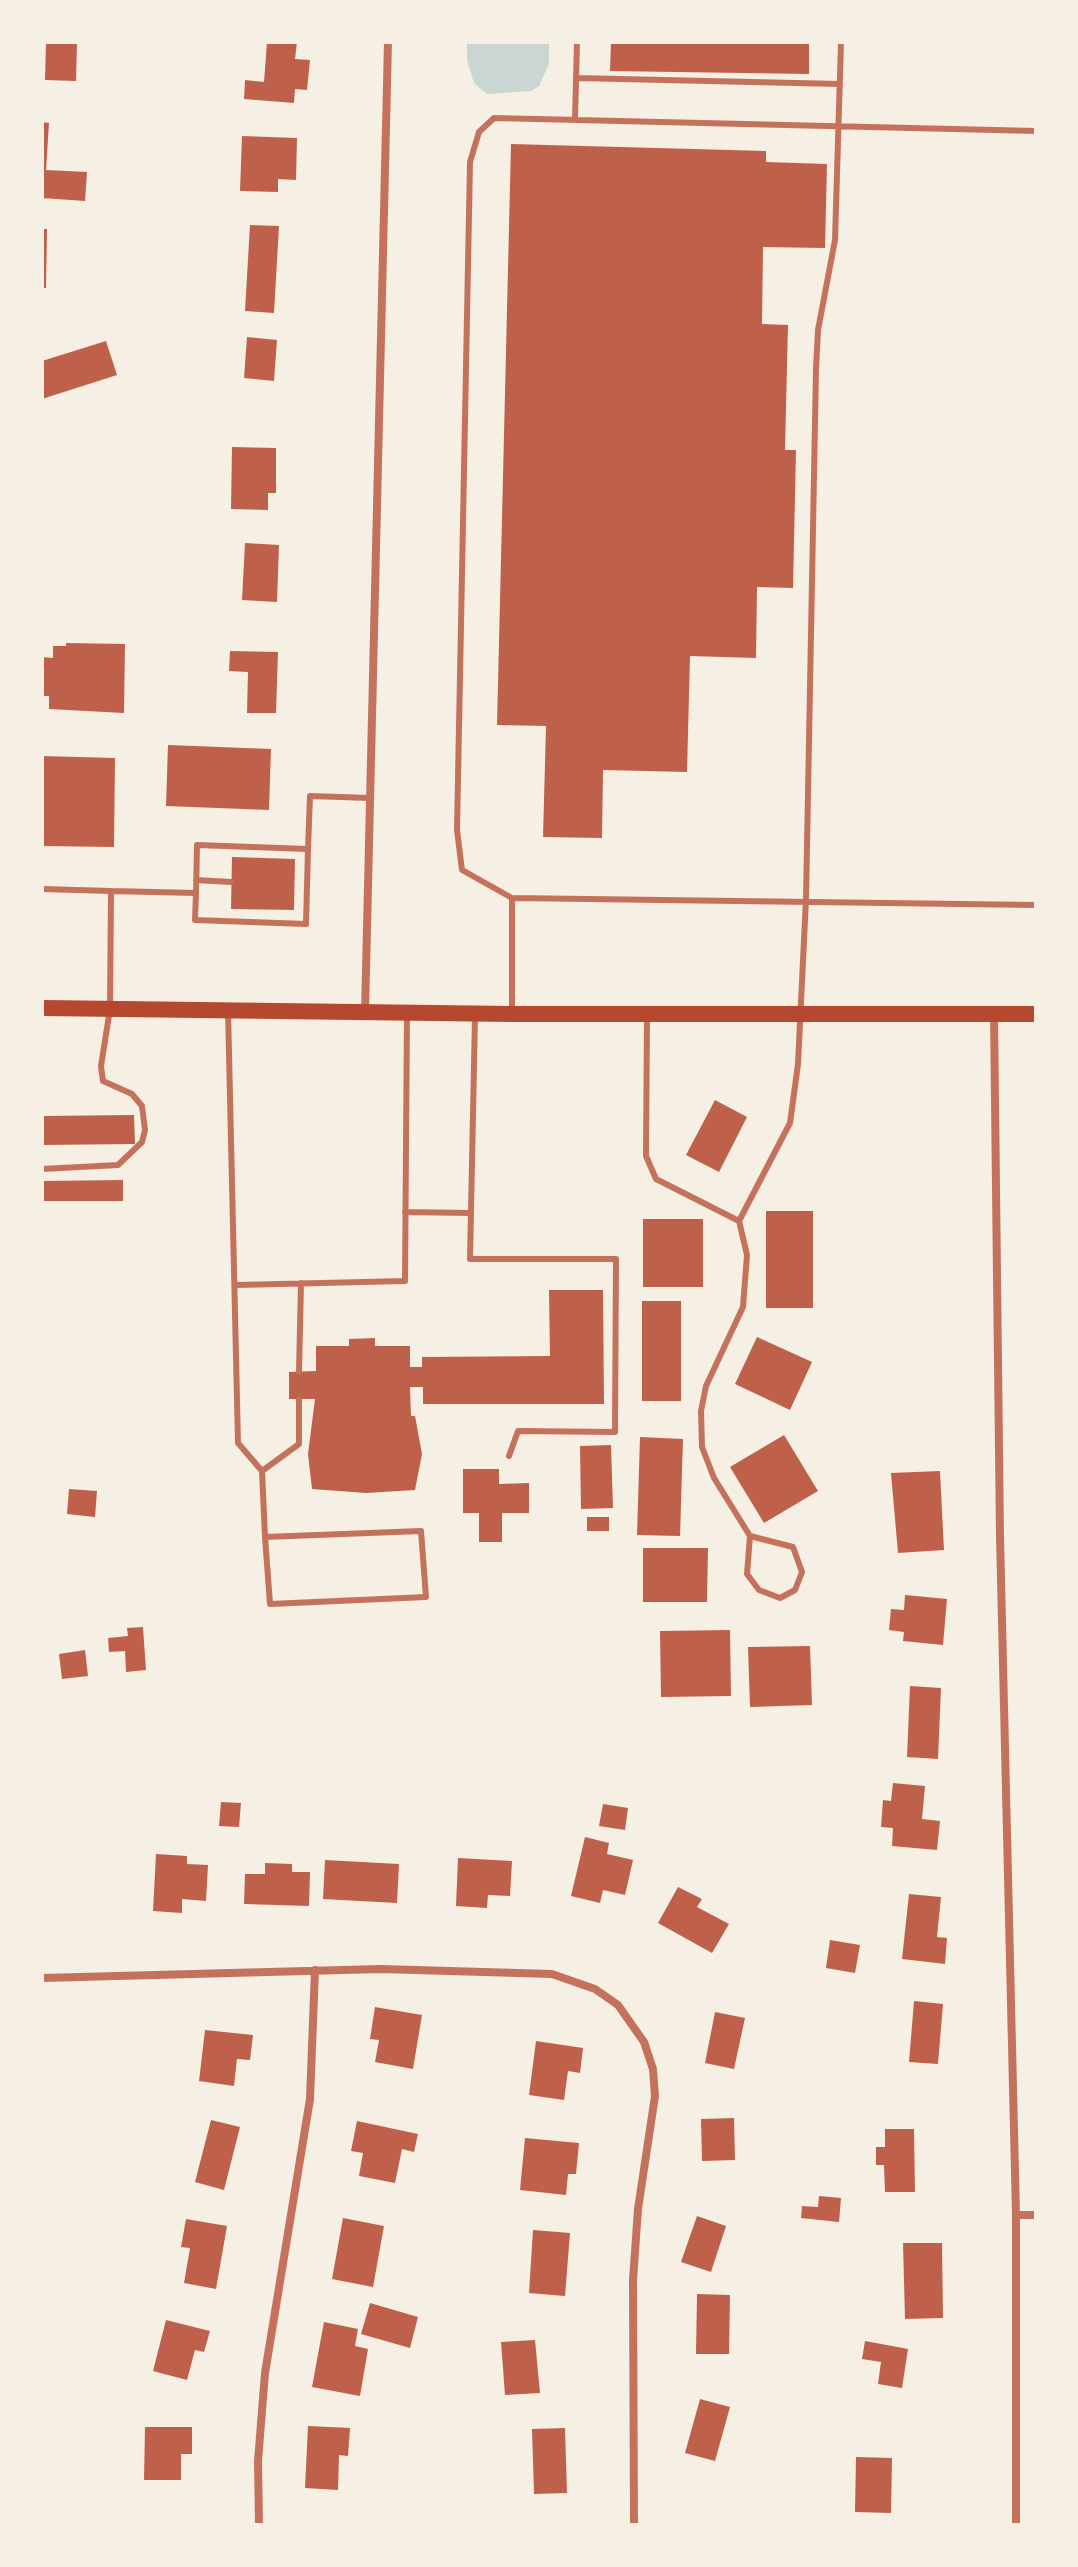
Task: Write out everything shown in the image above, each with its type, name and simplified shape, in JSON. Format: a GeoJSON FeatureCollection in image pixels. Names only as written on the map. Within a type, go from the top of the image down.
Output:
{"type":"FeatureCollection","features":[{"type":"Feature","properties":{"kind":"main road"},"geometry":{"type":"LineString","coordinates":[[42,1008],[647,1015],[1036,1014]]}},
{"type":"Feature","properties":{"kind":"street"},"geometry":{"type":"LineString","coordinates":[[365,1012],[388,42]]}},
{"type":"Feature","properties":{"kind":"street"},"geometry":{"type":"LineString","coordinates":[[994,1014],[1000,1536],[1016,2215],[1016,2525]]}},
{"type":"Feature","properties":{"kind":"street"},"geometry":{"type":"LineString","coordinates":[[259,2525],[258,2461],[265,2373],[310,2099],[315,1970]]}},
{"type":"Feature","properties":{"kind":"street"},"geometry":{"type":"LineString","coordinates":[[42,1978],[315,1970],[552,1974],[595,1989],[618,2005],[640,2034],[653,2069],[655,2096],[638,2209],[633,2280],[634,2525]]}},
{"type":"Feature","properties":{"kind":"street"},"geometry":{"type":"LineString","coordinates":[[1016,2215],[1036,2215]]}},
{"type":"Feature","properties":{"kind":"lane"},"geometry":{"type":"LineString","coordinates":[[575,119],[577,42]]}},
{"type":"Feature","properties":{"kind":"lane"},"geometry":{"type":"LineString","coordinates":[[750,1536],[793,1547],[802,1572],[795,1590],[780,1598],[759,1590],[747,1574],[750,1536],[714,1478],[702,1447],[702,1435],[706,1386],[743,1307],[747,1255],[739,1221],[790,1123],[801,1015],[816,369],[818,330],[835,240],[841,42]]}},
{"type":"Feature","properties":{"kind":"lane"},"geometry":{"type":"LineString","coordinates":[[576,78],[840,84]]}},
{"type":"Feature","properties":{"kind":"lane"},"geometry":{"type":"LineString","coordinates":[[1036,131],[494,118],[479,132],[470,162],[457,830],[462,870],[512,898],[806,899],[1036,905]]}},
{"type":"Feature","properties":{"kind":"lane"},"geometry":{"type":"LineString","coordinates":[[308,849],[197,845],[195,920],[306,924],[310,796],[370,798]]}},
{"type":"Feature","properties":{"kind":"lane"},"geometry":{"type":"LineString","coordinates":[[196,880],[231,882]]}},
{"type":"Feature","properties":{"kind":"lane"},"geometry":{"type":"LineString","coordinates":[[295,885],[307,885]]}},
{"type":"Feature","properties":{"kind":"lane"},"geometry":{"type":"LineString","coordinates":[[42,889],[196,893]]}},
{"type":"Feature","properties":{"kind":"lane"},"geometry":{"type":"LineString","coordinates":[[42,1169],[118,1165],[142,1142],[142,1106],[132,1094],[103,1081],[101,1066],[110,1009],[111,891]]}},
{"type":"Feature","properties":{"kind":"lane"},"geometry":{"type":"LineString","coordinates":[[512,898],[512,1014]]}},
{"type":"Feature","properties":{"kind":"lane"},"geometry":{"type":"LineString","coordinates":[[228,1010],[237,1285],[238,1443],[262,1471],[265,1537],[270,1604],[426,1597],[421,1531],[265,1537]]}},
{"type":"Feature","properties":{"kind":"lane"},"geometry":{"type":"LineString","coordinates":[[237,1285],[405,1281],[407,1012]]}},
{"type":"Feature","properties":{"kind":"lane"},"geometry":{"type":"LineString","coordinates":[[475,1013],[470,1259],[616,1259],[615,1432],[518,1431],[509,1456]]}},
{"type":"Feature","properties":{"kind":"lane"},"geometry":{"type":"LineString","coordinates":[[647,1015],[646,1156],[656,1179],[739,1221]]}},
{"type":"Feature","properties":{"kind":"lane"},"geometry":{"type":"LineString","coordinates":[[405,1212],[471,1213]]}},
{"type":"Feature","properties":{"kind":"lane"},"geometry":{"type":"LineString","coordinates":[[299,1372],[301,1283]]}},
{"type":"Feature","properties":{"kind":"lane"},"geometry":{"type":"LineString","coordinates":[[262,1471],[299,1444],[299,1399]]}},
{"type":"Feature","properties":{"kind":"shaded area"},"geometry":{"type":"Polygon","coordinates":[[[467,42],[549,42],[549,64],[539,86],[531,91],[487,94],[474,83],[467,60],[467,42]]]}},
{"type":"Feature","properties":{"kind":"building"},"geometry":{"type":"Polygon","coordinates":[[[46,42],[77,42],[76,81],[45,80],[46,42]]]}},
{"type":"Feature","properties":{"kind":"building"},"geometry":{"type":"Polygon","coordinates":[[[267,42],[297,42],[295,59],[310,60],[307,90],[295,89],[294,103],[244,99],[245,80],[264,82],[267,42]]]}},
{"type":"Feature","properties":{"kind":"building"},"geometry":{"type":"Polygon","coordinates":[[[611,42],[809,42],[809,74],[610,71],[611,42]]]}},
{"type":"Feature","properties":{"kind":"building"},"geometry":{"type":"Polygon","coordinates":[[[42,122],[49,123],[46,170],[87,172],[85,201],[42,198],[42,122]]]}},
{"type":"Feature","properties":{"kind":"building"},"geometry":{"type":"Polygon","coordinates":[[[242,136],[297,138],[296,180],[278,179],[278,192],[240,191],[242,136]]]}},
{"type":"Feature","properties":{"kind":"building"},"geometry":{"type":"Polygon","coordinates":[[[511,144],[766,151],[766,162],[827,164],[825,248],[763,247],[762,324],[788,325],[785,450],[796,450],[793,588],[757,587],[756,658],[690,656],[687,772],[603,770],[602,838],[543,837],[546,726],[497,725],[511,144]]]}},
{"type":"Feature","properties":{"kind":"building"},"geometry":{"type":"Polygon","coordinates":[[[250,225],[279,226],[274,313],[245,311],[250,225]]]}},
{"type":"Feature","properties":{"kind":"building"},"geometry":{"type":"Polygon","coordinates":[[[42,229],[47,229],[46,288],[42,288],[42,229]]]}},
{"type":"Feature","properties":{"kind":"building"},"geometry":{"type":"Polygon","coordinates":[[[247,337],[277,340],[274,381],[244,378],[247,337]]]}},
{"type":"Feature","properties":{"kind":"building"},"geometry":{"type":"Polygon","coordinates":[[[106,341],[117,375],[42,399],[42,361],[106,341]]]}},
{"type":"Feature","properties":{"kind":"building"},"geometry":{"type":"Polygon","coordinates":[[[232,447],[276,448],[276,493],[268,493],[268,510],[231,509],[232,447]]]}},
{"type":"Feature","properties":{"kind":"building"},"geometry":{"type":"Polygon","coordinates":[[[245,543],[279,545],[277,602],[242,600],[245,543]]]}},
{"type":"Feature","properties":{"kind":"building"},"geometry":{"type":"Polygon","coordinates":[[[66,643],[125,644],[124,713],[49,709],[49,696],[42,696],[42,657],[53,658],[53,646],[66,646],[66,643]]]}},
{"type":"Feature","properties":{"kind":"building"},"geometry":{"type":"Polygon","coordinates":[[[230,651],[278,652],[276,713],[247,713],[248,672],[229,671],[230,651]]]}},
{"type":"Feature","properties":{"kind":"building"},"geometry":{"type":"Polygon","coordinates":[[[168,745],[271,749],[269,810],[166,806],[168,745]]]}},
{"type":"Feature","properties":{"kind":"building"},"geometry":{"type":"Polygon","coordinates":[[[42,756],[115,758],[114,847],[42,846],[42,756]]]}},
{"type":"Feature","properties":{"kind":"building"},"geometry":{"type":"Polygon","coordinates":[[[232,857],[295,859],[294,910],[231,909],[232,857]]]}},
{"type":"Feature","properties":{"kind":"building"},"geometry":{"type":"Polygon","coordinates":[[[715,1100],[747,1117],[719,1172],[686,1155],[715,1100]]]}},
{"type":"Feature","properties":{"kind":"building"},"geometry":{"type":"Polygon","coordinates":[[[134,1115],[135,1144],[42,1145],[42,1116],[134,1115]]]}},
{"type":"Feature","properties":{"kind":"building"},"geometry":{"type":"Polygon","coordinates":[[[123,1180],[123,1201],[42,1201],[42,1181],[123,1180]]]}},
{"type":"Feature","properties":{"kind":"building"},"geometry":{"type":"Polygon","coordinates":[[[766,1211],[813,1211],[813,1308],[766,1308],[766,1211]]]}},
{"type":"Feature","properties":{"kind":"building"},"geometry":{"type":"Polygon","coordinates":[[[643,1219],[703,1219],[703,1287],[643,1287],[643,1219]]]}},
{"type":"Feature","properties":{"kind":"building"},"geometry":{"type":"Polygon","coordinates":[[[549,1290],[603,1290],[604,1404],[423,1404],[423,1387],[410,1387],[411,1416],[415,1416],[422,1454],[415,1490],[366,1493],[312,1489],[308,1454],[315,1399],[289,1399],[289,1372],[316,1371],[316,1346],[349,1346],[349,1339],[375,1338],[375,1346],[410,1346],[410,1367],[422,1367],[422,1357],[550,1356],[549,1290]]]}},
{"type":"Feature","properties":{"kind":"building"},"geometry":{"type":"Polygon","coordinates":[[[642,1301],[681,1301],[681,1401],[642,1401],[642,1301]]]}},
{"type":"Feature","properties":{"kind":"building"},"geometry":{"type":"Polygon","coordinates":[[[757,1337],[812,1362],[790,1410],[735,1384],[757,1337]]]}},
{"type":"Feature","properties":{"kind":"building"},"geometry":{"type":"Polygon","coordinates":[[[784,1435],[818,1491],[764,1523],[730,1467],[784,1435]]]}},
{"type":"Feature","properties":{"kind":"building"},"geometry":{"type":"Polygon","coordinates":[[[640,1437],[683,1439],[680,1536],[637,1535],[640,1437]]]}},
{"type":"Feature","properties":{"kind":"building"},"geometry":{"type":"Polygon","coordinates":[[[611,1445],[613,1508],[581,1509],[580,1446],[611,1445]]]}},
{"type":"Feature","properties":{"kind":"building"},"geometry":{"type":"Polygon","coordinates":[[[463,1469],[499,1469],[499,1484],[529,1483],[529,1513],[502,1513],[502,1542],[479,1542],[479,1513],[463,1513],[463,1469]]]}},
{"type":"Feature","properties":{"kind":"building"},"geometry":{"type":"Polygon","coordinates":[[[940,1471],[944,1550],[898,1553],[891,1473],[940,1471]]]}},
{"type":"Feature","properties":{"kind":"building"},"geometry":{"type":"Polygon","coordinates":[[[69,1489],[97,1491],[95,1517],[67,1514],[69,1489]]]}},
{"type":"Feature","properties":{"kind":"building"},"geometry":{"type":"Polygon","coordinates":[[[587,1517],[609,1517],[609,1531],[587,1531],[587,1517]]]}},
{"type":"Feature","properties":{"kind":"building"},"geometry":{"type":"Polygon","coordinates":[[[643,1548],[708,1548],[707,1602],[643,1602],[643,1548]]]}},
{"type":"Feature","properties":{"kind":"building"},"geometry":{"type":"Polygon","coordinates":[[[905,1595],[947,1599],[943,1645],[903,1641],[904,1632],[889,1630],[891,1609],[904,1610],[905,1595]]]}},
{"type":"Feature","properties":{"kind":"building"},"geometry":{"type":"Polygon","coordinates":[[[143,1627],[146,1670],[126,1672],[125,1651],[109,1652],[108,1638],[128,1636],[127,1628],[143,1627]]]}},
{"type":"Feature","properties":{"kind":"building"},"geometry":{"type":"Polygon","coordinates":[[[730,1630],[731,1696],[661,1697],[660,1631],[730,1630]]]}},
{"type":"Feature","properties":{"kind":"building"},"geometry":{"type":"Polygon","coordinates":[[[810,1646],[812,1705],[750,1707],[748,1647],[810,1646]]]}},
{"type":"Feature","properties":{"kind":"building"},"geometry":{"type":"Polygon","coordinates":[[[85,1650],[88,1676],[62,1679],[59,1654],[85,1650]]]}},
{"type":"Feature","properties":{"kind":"building"},"geometry":{"type":"Polygon","coordinates":[[[910,1686],[941,1688],[938,1759],[907,1757],[910,1686]]]}},
{"type":"Feature","properties":{"kind":"building"},"geometry":{"type":"Polygon","coordinates":[[[893,1783],[925,1786],[922,1819],[940,1821],[937,1850],[892,1846],[893,1828],[881,1827],[883,1800],[891,1801],[893,1783]]]}},
{"type":"Feature","properties":{"kind":"building"},"geometry":{"type":"Polygon","coordinates":[[[221,1802],[241,1803],[239,1827],[219,1826],[221,1802]]]}},
{"type":"Feature","properties":{"kind":"building"},"geometry":{"type":"Polygon","coordinates":[[[603,1804],[628,1808],[625,1830],[599,1826],[603,1804]]]}},
{"type":"Feature","properties":{"kind":"building"},"geometry":{"type":"Polygon","coordinates":[[[585,1837],[609,1843],[607,1854],[633,1860],[625,1895],[603,1890],[600,1903],[571,1896],[585,1837]]]}},
{"type":"Feature","properties":{"kind":"building"},"geometry":{"type":"Polygon","coordinates":[[[156,1854],[187,1856],[187,1864],[208,1865],[206,1901],[182,1899],[182,1913],[153,1911],[156,1854]]]}},
{"type":"Feature","properties":{"kind":"building"},"geometry":{"type":"Polygon","coordinates":[[[458,1858],[512,1861],[510,1896],[488,1895],[487,1908],[456,1906],[458,1858]]]}},
{"type":"Feature","properties":{"kind":"building"},"geometry":{"type":"Polygon","coordinates":[[[325,1860],[399,1864],[397,1903],[323,1899],[325,1860]]]}},
{"type":"Feature","properties":{"kind":"building"},"geometry":{"type":"Polygon","coordinates":[[[265,1863],[292,1864],[292,1872],[310,1872],[309,1906],[244,1904],[245,1874],[265,1874],[265,1863]]]}},
{"type":"Feature","properties":{"kind":"building"},"geometry":{"type":"Polygon","coordinates":[[[678,1887],[702,1899],[697,1907],[729,1924],[712,1953],[658,1923],[678,1887]]]}},
{"type":"Feature","properties":{"kind":"building"},"geometry":{"type":"Polygon","coordinates":[[[909,1894],[941,1897],[937,1937],[947,1938],[945,1964],[902,1959],[909,1894]]]}},
{"type":"Feature","properties":{"kind":"building"},"geometry":{"type":"Polygon","coordinates":[[[830,1940],[860,1945],[855,1973],[826,1968],[830,1940]]]}},
{"type":"Feature","properties":{"kind":"building"},"geometry":{"type":"Polygon","coordinates":[[[914,2001],[943,2004],[938,2064],[909,2062],[914,2001]]]}},
{"type":"Feature","properties":{"kind":"building"},"geometry":{"type":"Polygon","coordinates":[[[375,2007],[422,2015],[413,2069],[375,2062],[379,2040],[370,2039],[375,2007]]]}},
{"type":"Feature","properties":{"kind":"building"},"geometry":{"type":"Polygon","coordinates":[[[715,2012],[745,2018],[734,2069],[705,2063],[715,2012]]]}},
{"type":"Feature","properties":{"kind":"building"},"geometry":{"type":"Polygon","coordinates":[[[205,2030],[253,2035],[250,2060],[237,2059],[234,2086],[199,2081],[205,2030]]]}},
{"type":"Feature","properties":{"kind":"building"},"geometry":{"type":"Polygon","coordinates":[[[536,2041],[583,2048],[580,2073],[568,2071],[564,2100],[529,2095],[536,2041]]]}},
{"type":"Feature","properties":{"kind":"building"},"geometry":{"type":"Polygon","coordinates":[[[734,2118],[735,2160],[702,2161],[701,2119],[734,2118]]]}},
{"type":"Feature","properties":{"kind":"building"},"geometry":{"type":"Polygon","coordinates":[[[211,2120],[240,2127],[224,2190],[195,2182],[211,2120]]]}},
{"type":"Feature","properties":{"kind":"building"},"geometry":{"type":"Polygon","coordinates":[[[357,2121],[418,2134],[414,2152],[402,2149],[395,2183],[359,2176],[363,2153],[351,2151],[357,2121]]]}},
{"type":"Feature","properties":{"kind":"building"},"geometry":{"type":"Polygon","coordinates":[[[885,2129],[914,2129],[915,2192],[885,2192],[884,2165],[876,2165],[876,2147],[885,2147],[885,2129]]]}},
{"type":"Feature","properties":{"kind":"building"},"geometry":{"type":"Polygon","coordinates":[[[525,2138],[579,2143],[576,2174],[568,2174],[566,2195],[520,2190],[525,2138]]]}},
{"type":"Feature","properties":{"kind":"building"},"geometry":{"type":"Polygon","coordinates":[[[819,2196],[841,2198],[839,2222],[801,2218],[802,2206],[818,2207],[819,2196]]]}},
{"type":"Feature","properties":{"kind":"building"},"geometry":{"type":"Polygon","coordinates":[[[697,2216],[726,2226],[711,2272],[681,2262],[697,2216]]]}},
{"type":"Feature","properties":{"kind":"building"},"geometry":{"type":"Polygon","coordinates":[[[343,2218],[384,2226],[373,2287],[332,2279],[343,2218]]]}},
{"type":"Feature","properties":{"kind":"building"},"geometry":{"type":"Polygon","coordinates":[[[186,2219],[227,2226],[216,2289],[184,2283],[190,2248],[181,2247],[186,2219]]]}},
{"type":"Feature","properties":{"kind":"building"},"geometry":{"type":"Polygon","coordinates":[[[533,2230],[570,2233],[565,2296],[529,2293],[533,2230]]]}},
{"type":"Feature","properties":{"kind":"building"},"geometry":{"type":"Polygon","coordinates":[[[903,2243],[942,2243],[943,2318],[905,2319],[903,2243]]]}},
{"type":"Feature","properties":{"kind":"building"},"geometry":{"type":"Polygon","coordinates":[[[697,2294],[730,2295],[729,2354],[696,2354],[697,2294]]]}},
{"type":"Feature","properties":{"kind":"building"},"geometry":{"type":"Polygon","coordinates":[[[370,2303],[418,2317],[410,2348],[361,2334],[370,2303]]]}},
{"type":"Feature","properties":{"kind":"building"},"geometry":{"type":"Polygon","coordinates":[[[166,2320],[210,2331],[204,2352],[195,2350],[187,2380],[153,2371],[166,2320]]]}},
{"type":"Feature","properties":{"kind":"building"},"geometry":{"type":"Polygon","coordinates":[[[324,2322],[358,2329],[355,2346],[368,2349],[360,2396],[312,2387],[324,2322]]]}},
{"type":"Feature","properties":{"kind":"building"},"geometry":{"type":"Polygon","coordinates":[[[535,2340],[540,2393],[505,2395],[501,2342],[535,2340]]]}},
{"type":"Feature","properties":{"kind":"building"},"geometry":{"type":"Polygon","coordinates":[[[865,2341],[908,2349],[902,2388],[878,2384],[881,2362],[862,2359],[865,2341]]]}},
{"type":"Feature","properties":{"kind":"building"},"geometry":{"type":"Polygon","coordinates":[[[700,2399],[730,2407],[715,2461],[685,2453],[700,2399]]]}},
{"type":"Feature","properties":{"kind":"building"},"geometry":{"type":"Polygon","coordinates":[[[308,2426],[350,2428],[348,2456],[339,2455],[338,2490],[305,2488],[308,2426]]]}},
{"type":"Feature","properties":{"kind":"building"},"geometry":{"type":"Polygon","coordinates":[[[145,2427],[192,2427],[192,2454],[181,2454],[181,2480],[144,2480],[145,2427]]]}},
{"type":"Feature","properties":{"kind":"building"},"geometry":{"type":"Polygon","coordinates":[[[565,2428],[567,2493],[534,2494],[532,2429],[565,2428]]]}},
{"type":"Feature","properties":{"kind":"building"},"geometry":{"type":"Polygon","coordinates":[[[856,2457],[892,2458],[891,2513],[855,2512],[856,2457]]]}}]}
